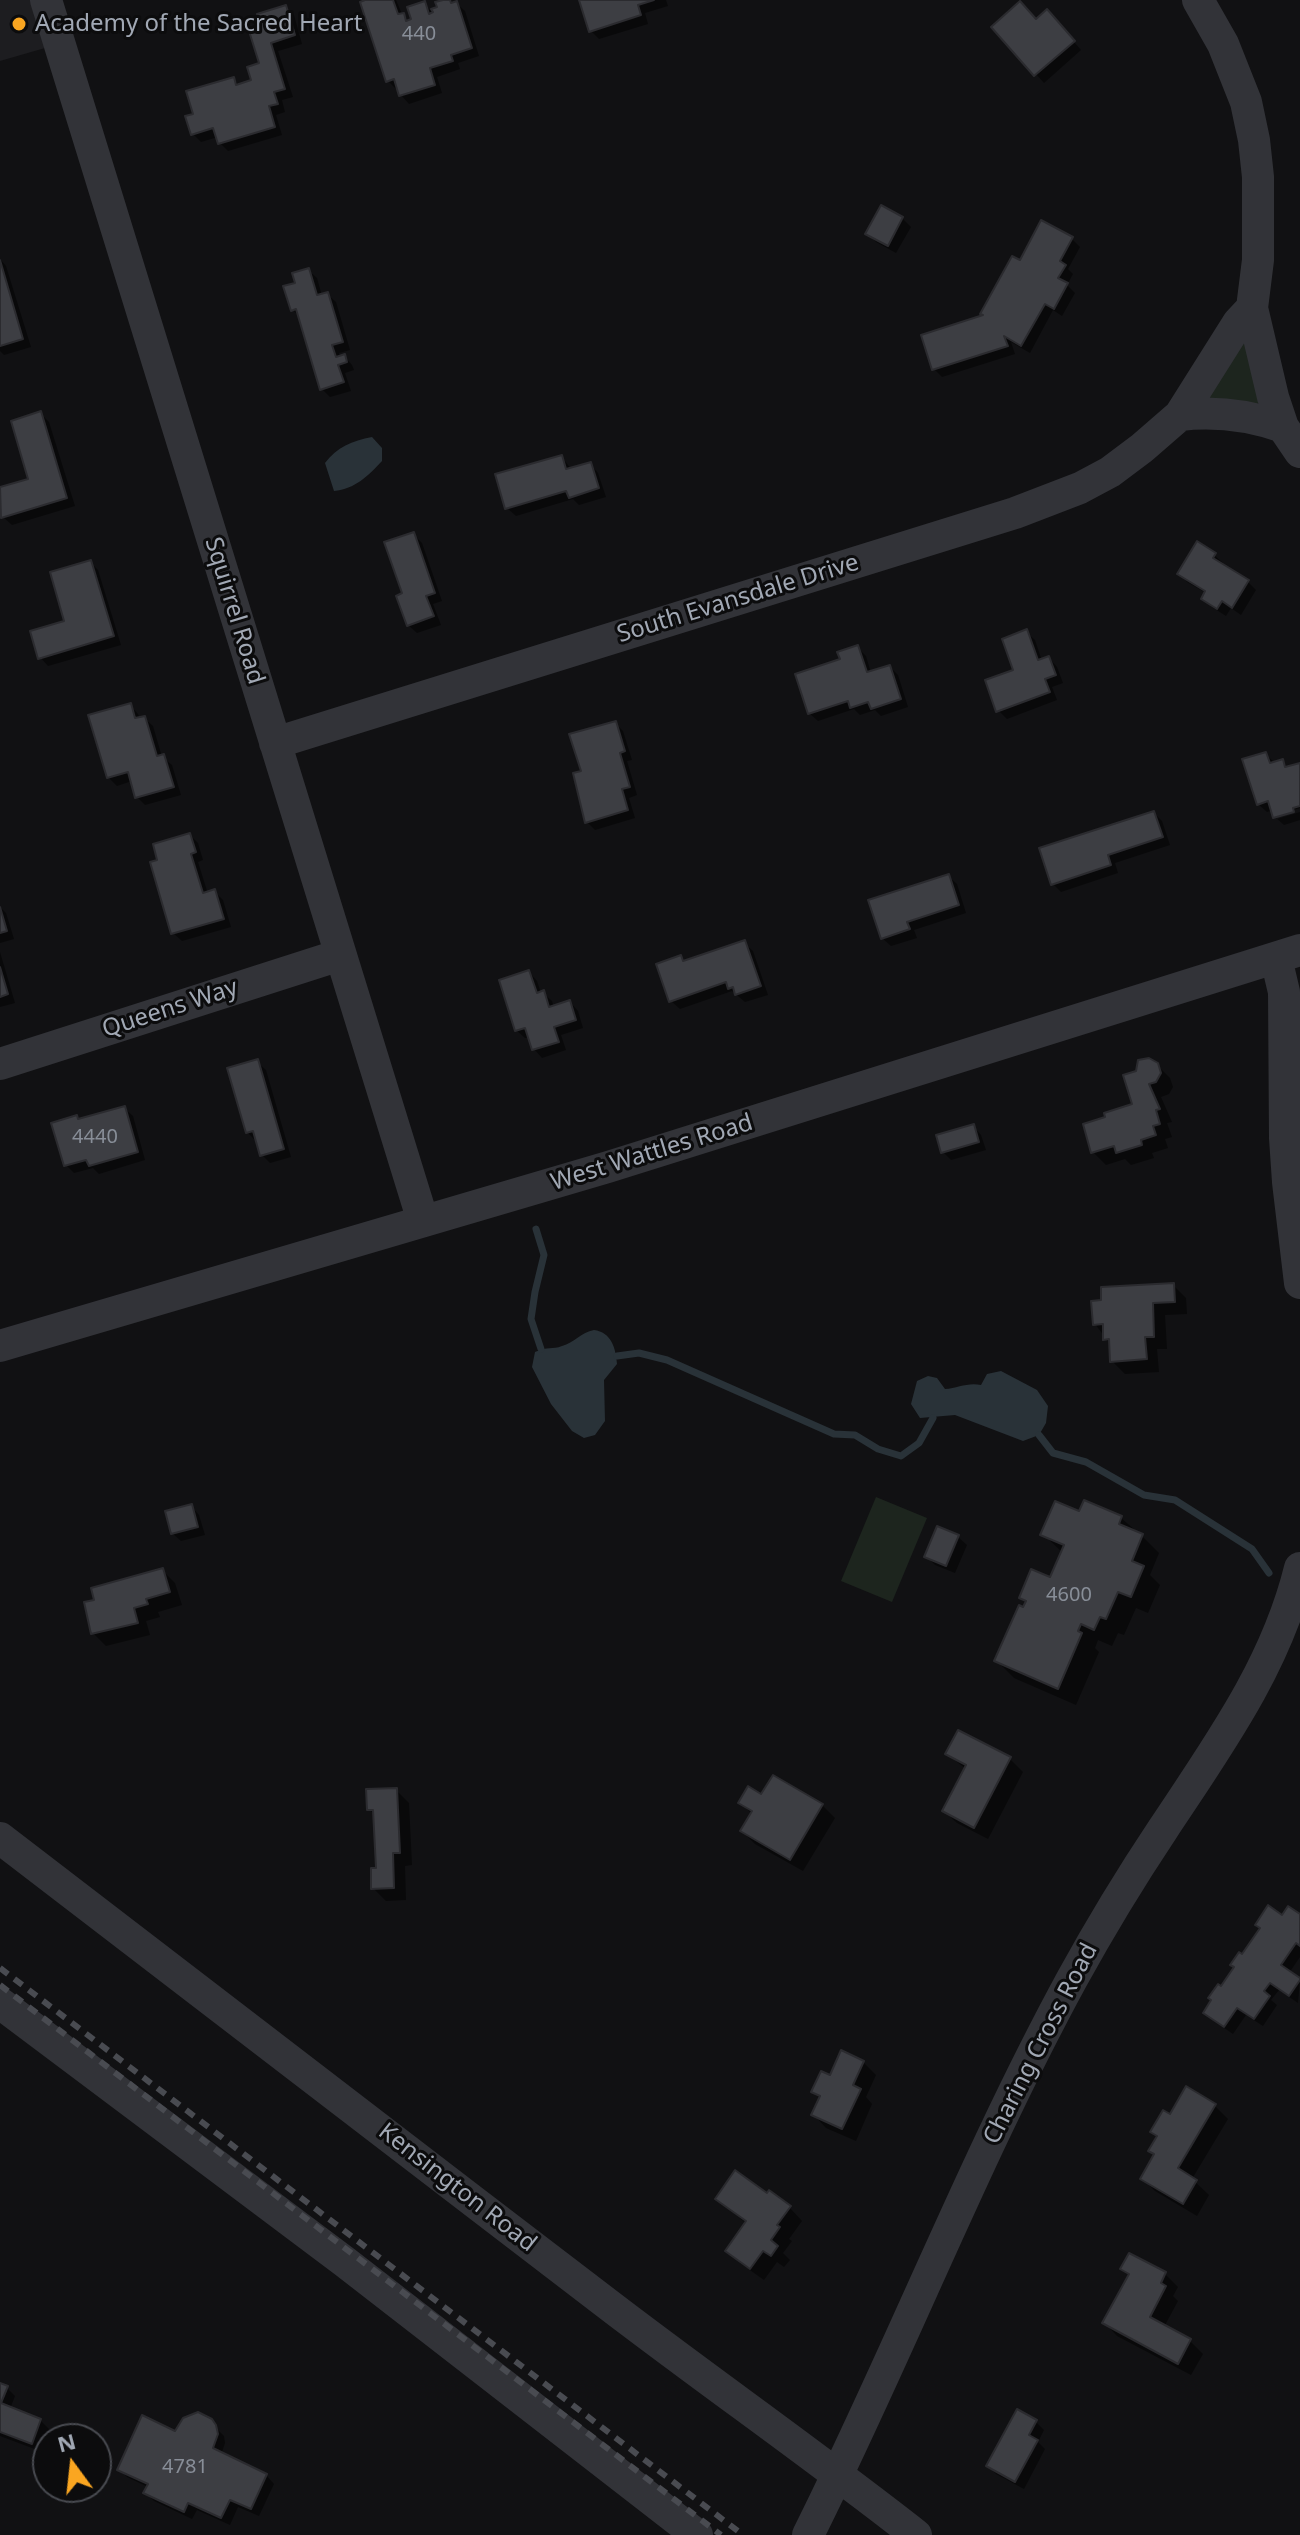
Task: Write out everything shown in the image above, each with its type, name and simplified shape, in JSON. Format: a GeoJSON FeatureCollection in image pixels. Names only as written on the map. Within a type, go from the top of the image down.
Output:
{"type":"FeatureCollection","features":[{"type":"Feature","properties":{"kind":"street"},"geometry":{"type":"LineString","coordinates":[[1198,0],[1223,44],[1246,102],[1254,140],[1259,215],[1252,308],[1261,353],[1292,439]]}},
{"type":"Feature","properties":{"kind":"street","name":"Squirrel Road"},"geometry":{"type":"LineString","coordinates":[[50,1],[423,1221]]}},
{"type":"Feature","properties":{"kind":"street"},"geometry":{"type":"LineString","coordinates":[[1180,415],[1238,323],[1252,308]]}},
{"type":"Feature","properties":{"kind":"street"},"geometry":{"type":"LineString","coordinates":[[1180,415],[1203,412],[1258,418],[1292,439]]}},
{"type":"Feature","properties":{"kind":"street","name":"South Evansdale Drive"},"geometry":{"type":"LineString","coordinates":[[275,743],[1049,501],[1110,472],[1180,415]]}},
{"type":"Feature","properties":{"kind":"street"},"geometry":{"type":"LineString","coordinates":[[1288,954],[1284,992],[1286,1153],[1300,1283]]}},
{"type":"Feature","properties":{"kind":"street","name":"West Wattles Road"},"geometry":{"type":"LineString","coordinates":[[0,1346],[703,1138],[1288,954]]}},
{"type":"Feature","properties":{"kind":"street","name":"Queens Way"},"geometry":{"type":"LineString","coordinates":[[0,1064],[340,955]]}},
{"type":"Feature","properties":{"kind":"street","name":"Charing Cross Road"},"geometry":{"type":"LineString","coordinates":[[808,2535],[1026,2065],[1121,1895],[1247,1698],[1294,1611],[1300,1568]]}},
{"type":"Feature","properties":{"kind":"street","name":"Kensington Road"},"geometry":{"type":"LineString","coordinates":[[0,1838],[184,1976],[590,2291],[838,2473],[916,2535]]}},
{"type":"Feature","properties":{"kind":"street"},"geometry":{"type":"LineString","coordinates":[[0,2003],[345,2262],[697,2535]]}},
{"type":"Feature","properties":{"kind":"shaded area","name":"Academy of the Sacred Heart"},"geometry":{"type":"Polygon","coordinates":[[[0,0],[30,0],[45,48],[0,61],[0,0]]]}},
{"type":"Feature","properties":{"kind":"shaded area"},"geometry":{"type":"Polygon","coordinates":[[[1246,339],[1259,402],[1256,406],[1208,398],[1246,339]]]}},
{"type":"Feature","properties":{"kind":"shaded area"},"geometry":{"type":"Polygon","coordinates":[[[372,437],[382,448],[382,461],[355,485],[334,491],[325,463],[346,446],[372,437]]]}},
{"type":"Feature","properties":{"kind":"shaded area"},"geometry":{"type":"Polygon","coordinates":[[[594,1330],[605,1334],[612,1342],[617,1364],[604,1380],[605,1421],[595,1435],[584,1438],[572,1431],[551,1404],[532,1367],[535,1352],[566,1345],[594,1330]]]}},
{"type":"Feature","properties":{"kind":"shaded area"},"geometry":{"type":"Polygon","coordinates":[[[1001,1371],[1037,1390],[1048,1406],[1046,1423],[1039,1435],[1023,1441],[955,1415],[920,1418],[911,1404],[917,1381],[928,1376],[937,1378],[945,1389],[981,1385],[987,1374],[1001,1371]]]}},
{"type":"Feature","properties":{"kind":"shaded area"},"geometry":{"type":"Polygon","coordinates":[[[876,1497],[927,1518],[892,1602],[841,1581],[876,1497]]]}},
{"type":"Feature","properties":{"kind":"building"},"geometry":{"type":"Polygon","coordinates":[[[393,0],[398,14],[404,13],[406,21],[411,19],[407,7],[425,1],[429,14],[433,12],[431,9],[437,7],[435,2],[457,1],[472,48],[451,55],[453,61],[430,68],[435,85],[399,96],[394,79],[386,82],[360,2],[393,0]]]}},
{"type":"Feature","properties":{"kind":"building"},"geometry":{"type":"Polygon","coordinates":[[[579,0],[654,0],[638,5],[641,15],[589,32],[579,0]]]}},
{"type":"Feature","properties":{"kind":"building"},"geometry":{"type":"Polygon","coordinates":[[[1020,1],[1036,19],[1047,9],[1075,41],[1034,76],[991,27],[1020,1]]]}},
{"type":"Feature","properties":{"kind":"building"},"geometry":{"type":"Polygon","coordinates":[[[286,5],[295,35],[271,43],[285,89],[274,92],[278,104],[269,106],[275,127],[218,144],[213,128],[191,135],[185,116],[193,114],[186,91],[234,77],[236,85],[251,80],[247,67],[259,63],[249,31],[261,27],[257,14],[286,5]]]}},
{"type":"Feature","properties":{"kind":"building"},"geometry":{"type":"Polygon","coordinates":[[[881,205],[903,217],[888,246],[865,234],[881,205]]]}},
{"type":"Feature","properties":{"kind":"building"},"geometry":{"type":"Polygon","coordinates":[[[1041,220],[1073,237],[1060,261],[1066,265],[1058,278],[1068,283],[1054,309],[1045,304],[1021,346],[1004,336],[1008,346],[932,370],[921,335],[983,315],[980,314],[1012,256],[1020,260],[1041,220]]]}},
{"type":"Feature","properties":{"kind":"building"},"geometry":{"type":"Polygon","coordinates":[[[0,260],[23,339],[0,346],[0,260]]]}},
{"type":"Feature","properties":{"kind":"building"},"geometry":{"type":"Polygon","coordinates":[[[309,268],[317,295],[328,292],[343,342],[332,345],[336,357],[345,354],[347,362],[338,365],[344,382],[320,390],[296,309],[291,311],[283,286],[295,283],[292,273],[309,268]]]}},
{"type":"Feature","properties":{"kind":"building"},"geometry":{"type":"Polygon","coordinates":[[[41,411],[67,498],[1,518],[0,487],[28,479],[11,421],[41,411]]]}},
{"type":"Feature","properties":{"kind":"building"},"geometry":{"type":"Polygon","coordinates":[[[562,455],[566,469],[591,462],[599,488],[569,498],[566,491],[505,509],[495,474],[562,455]]]}},
{"type":"Feature","properties":{"kind":"building"},"geometry":{"type":"Polygon","coordinates":[[[414,532],[435,593],[426,596],[434,616],[407,626],[396,596],[402,593],[384,542],[414,532]]]}},
{"type":"Feature","properties":{"kind":"building"},"geometry":{"type":"Polygon","coordinates":[[[1197,541],[1216,553],[1213,558],[1249,580],[1232,608],[1222,601],[1217,609],[1201,599],[1205,591],[1177,574],[1197,541]]]}},
{"type":"Feature","properties":{"kind":"building"},"geometry":{"type":"Polygon","coordinates":[[[91,560],[114,636],[38,659],[30,631],[64,621],[50,572],[91,560]]]}},
{"type":"Feature","properties":{"kind":"building"},"geometry":{"type":"Polygon","coordinates":[[[1027,629],[1038,660],[1049,656],[1056,675],[1045,679],[1050,692],[996,712],[985,680],[1013,670],[1002,639],[1027,629]]]}},
{"type":"Feature","properties":{"kind":"building"},"geometry":{"type":"Polygon","coordinates":[[[858,645],[867,672],[890,665],[901,699],[871,709],[868,702],[850,708],[848,701],[808,714],[795,674],[840,659],[837,652],[858,645]]]}},
{"type":"Feature","properties":{"kind":"building"},"geometry":{"type":"Polygon","coordinates":[[[131,703],[135,718],[145,716],[157,756],[164,754],[174,787],[135,798],[128,772],[107,778],[88,715],[131,703]]]}},
{"type":"Feature","properties":{"kind":"building"},"geometry":{"type":"Polygon","coordinates":[[[616,721],[625,751],[620,753],[630,787],[622,789],[628,810],[585,823],[573,773],[581,771],[569,734],[616,721]]]}},
{"type":"Feature","properties":{"kind":"building"},"geometry":{"type":"Polygon","coordinates":[[[1266,752],[1270,763],[1283,759],[1285,767],[1300,763],[1300,806],[1293,808],[1294,812],[1273,818],[1268,801],[1257,805],[1242,759],[1266,752]]]}},
{"type":"Feature","properties":{"kind":"building"},"geometry":{"type":"Polygon","coordinates":[[[1154,811],[1163,837],[1108,855],[1111,865],[1051,885],[1039,848],[1154,811]]]}},
{"type":"Feature","properties":{"kind":"building"},"geometry":{"type":"Polygon","coordinates":[[[190,833],[196,852],[191,854],[203,893],[215,889],[224,919],[171,934],[150,862],[157,860],[153,844],[190,833]]]}},
{"type":"Feature","properties":{"kind":"building"},"geometry":{"type":"Polygon","coordinates":[[[949,874],[959,905],[907,922],[910,929],[881,939],[868,900],[949,874]]]}},
{"type":"Feature","properties":{"kind":"building"},"geometry":{"type":"Polygon","coordinates":[[[0,907],[7,931],[0,933],[0,907]]]}},
{"type":"Feature","properties":{"kind":"building"},"geometry":{"type":"Polygon","coordinates":[[[745,940],[761,986],[735,995],[733,987],[728,989],[726,982],[669,1002],[656,964],[681,955],[683,961],[745,940]]]}},
{"type":"Feature","properties":{"kind":"building"},"geometry":{"type":"Polygon","coordinates":[[[0,967],[8,994],[0,997],[0,967]]]}},
{"type":"Feature","properties":{"kind":"building"},"geometry":{"type":"Polygon","coordinates":[[[529,970],[537,993],[544,990],[549,1007],[570,1000],[576,1020],[554,1027],[559,1042],[532,1050],[525,1028],[515,1031],[499,980],[529,970]]]}},
{"type":"Feature","properties":{"kind":"building"},"geometry":{"type":"Polygon","coordinates":[[[1149,1058],[1158,1063],[1161,1073],[1156,1082],[1149,1084],[1160,1109],[1156,1110],[1160,1124],[1153,1126],[1156,1135],[1141,1140],[1142,1145],[1116,1153],[1114,1146],[1091,1153],[1083,1124],[1132,1104],[1123,1075],[1136,1071],[1138,1060],[1149,1058]]]}},
{"type":"Feature","properties":{"kind":"building"},"geometry":{"type":"Polygon","coordinates":[[[258,1059],[284,1149],[260,1156],[253,1131],[246,1133],[227,1068],[258,1059]]]}},
{"type":"Feature","properties":{"kind":"building"},"geometry":{"type":"Polygon","coordinates":[[[125,1106],[138,1152],[89,1166],[86,1160],[64,1166],[51,1123],[125,1106]]]}},
{"type":"Feature","properties":{"kind":"building"},"geometry":{"type":"Polygon","coordinates":[[[974,1124],[979,1142],[941,1153],[936,1135],[974,1124]]]}},
{"type":"Feature","properties":{"kind":"building"},"geometry":{"type":"Polygon","coordinates":[[[1174,1283],[1175,1302],[1153,1303],[1154,1337],[1145,1337],[1147,1359],[1110,1362],[1109,1339],[1103,1340],[1103,1324],[1093,1325],[1091,1301],[1101,1300],[1101,1287],[1174,1283]]]}},
{"type":"Feature","properties":{"kind":"building"},"geometry":{"type":"Polygon","coordinates":[[[1084,1500],[1122,1516],[1119,1524],[1143,1534],[1132,1561],[1144,1566],[1131,1597],[1118,1592],[1106,1619],[1100,1617],[1094,1630],[1081,1624],[1078,1631],[1082,1633],[1058,1689],[994,1661],[1019,1605],[1023,1607],[1026,1601],[1019,1598],[1031,1569],[1050,1577],[1064,1545],[1040,1535],[1055,1501],[1079,1511],[1084,1500]]]}},
{"type":"Feature","properties":{"kind":"building"},"geometry":{"type":"Polygon","coordinates":[[[192,1504],[198,1527],[171,1534],[165,1511],[192,1504]]]}},
{"type":"Feature","properties":{"kind":"building"},"geometry":{"type":"Polygon","coordinates":[[[937,1526],[959,1535],[946,1566],[924,1557],[937,1526]]]}},
{"type":"Feature","properties":{"kind":"building"},"geometry":{"type":"Polygon","coordinates":[[[163,1568],[170,1592],[146,1599],[148,1604],[134,1608],[138,1623],[91,1634],[84,1602],[94,1600],[91,1588],[163,1568]]]}},
{"type":"Feature","properties":{"kind":"building"},"geometry":{"type":"Polygon","coordinates":[[[958,1730],[1011,1757],[974,1828],[942,1811],[966,1765],[945,1754],[958,1730]]]}},
{"type":"Feature","properties":{"kind":"building"},"geometry":{"type":"Polygon","coordinates":[[[773,1775],[823,1804],[790,1860],[740,1831],[752,1811],[738,1803],[748,1786],[761,1794],[773,1775]]]}},
{"type":"Feature","properties":{"kind":"building"},"geometry":{"type":"Polygon","coordinates":[[[397,1788],[400,1853],[393,1853],[394,1888],[371,1889],[371,1868],[376,1868],[373,1810],[367,1810],[366,1789],[397,1788]]]}},
{"type":"Feature","properties":{"kind":"building"},"geometry":{"type":"Polygon","coordinates":[[[1268,1905],[1282,1915],[1288,1906],[1300,1914],[1300,1946],[1296,1943],[1281,1965],[1300,1980],[1289,1996],[1270,1983],[1264,1991],[1270,1996],[1254,2019],[1237,2008],[1224,2027],[1203,2013],[1211,2000],[1208,1998],[1218,1984],[1221,1986],[1234,1967],[1230,1965],[1260,1928],[1255,1925],[1268,1905]]]}},
{"type":"Feature","properties":{"kind":"building"},"geometry":{"type":"Polygon","coordinates":[[[841,2050],[864,2061],[853,2085],[861,2089],[842,2129],[811,2115],[820,2096],[811,2092],[821,2071],[830,2075],[841,2050]]]}},
{"type":"Feature","properties":{"kind":"building"},"geometry":{"type":"Polygon","coordinates":[[[1186,2086],[1216,2104],[1178,2168],[1197,2180],[1183,2204],[1140,2179],[1154,2154],[1148,2151],[1157,2136],[1150,2132],[1163,2110],[1170,2114],[1186,2086]]]}},
{"type":"Feature","properties":{"kind":"building"},"geometry":{"type":"Polygon","coordinates":[[[735,2170],[791,2206],[777,2225],[780,2227],[771,2240],[778,2246],[771,2256],[763,2251],[750,2269],[725,2251],[746,2221],[715,2199],[735,2170]]]}},
{"type":"Feature","properties":{"kind":"building"},"geometry":{"type":"Polygon","coordinates":[[[1129,2253],[1166,2272],[1161,2283],[1166,2286],[1150,2317],[1191,2339],[1178,2364],[1102,2323],[1129,2274],[1120,2269],[1129,2253]]]}},
{"type":"Feature","properties":{"kind":"building"},"geometry":{"type":"Polygon","coordinates":[[[0,2383],[8,2386],[1,2403],[41,2419],[40,2423],[32,2423],[32,2444],[0,2432],[0,2383]]]}},
{"type":"Feature","properties":{"kind":"building"},"geometry":{"type":"Polygon","coordinates":[[[1017,2409],[1037,2420],[1029,2435],[1038,2440],[1015,2482],[986,2466],[1017,2409]]]}},
{"type":"Feature","properties":{"kind":"building"},"geometry":{"type":"Polygon","coordinates":[[[198,2412],[212,2419],[216,2425],[218,2434],[213,2448],[267,2474],[251,2509],[230,2500],[221,2518],[188,2503],[184,2512],[143,2493],[148,2484],[117,2470],[142,2415],[175,2431],[183,2418],[198,2412]]]}},
{"type":"Feature","properties":{"kind":"waterway"},"geometry":{"type":"LineString","coordinates":[[536,1229],[544,1255],[531,1319],[541,1349]]}},
{"type":"Feature","properties":{"kind":"waterway"},"geometry":{"type":"LineString","coordinates":[[617,1356],[639,1353],[667,1360],[834,1434],[855,1435],[878,1449],[901,1456],[919,1443],[933,1418]]}},
{"type":"Feature","properties":{"kind":"waterway"},"geometry":{"type":"LineString","coordinates":[[1039,1435],[1053,1453],[1086,1462],[1144,1495],[1175,1500],[1252,1549],[1269,1573]]}},
{"type":"Feature","properties":{"kind":"railway"},"geometry":{"type":"LineString","coordinates":[[0,1968],[743,2535]]}},
{"type":"Feature","properties":{"kind":"railway"},"geometry":{"type":"LineString","coordinates":[[0,1985],[721,2535]]}},
{"type":"Feature","properties":{"kind":"place","name":"Academy of the Sacred Heart"},"geometry":{"type":"Point","coordinates":[19,24]}}]}
